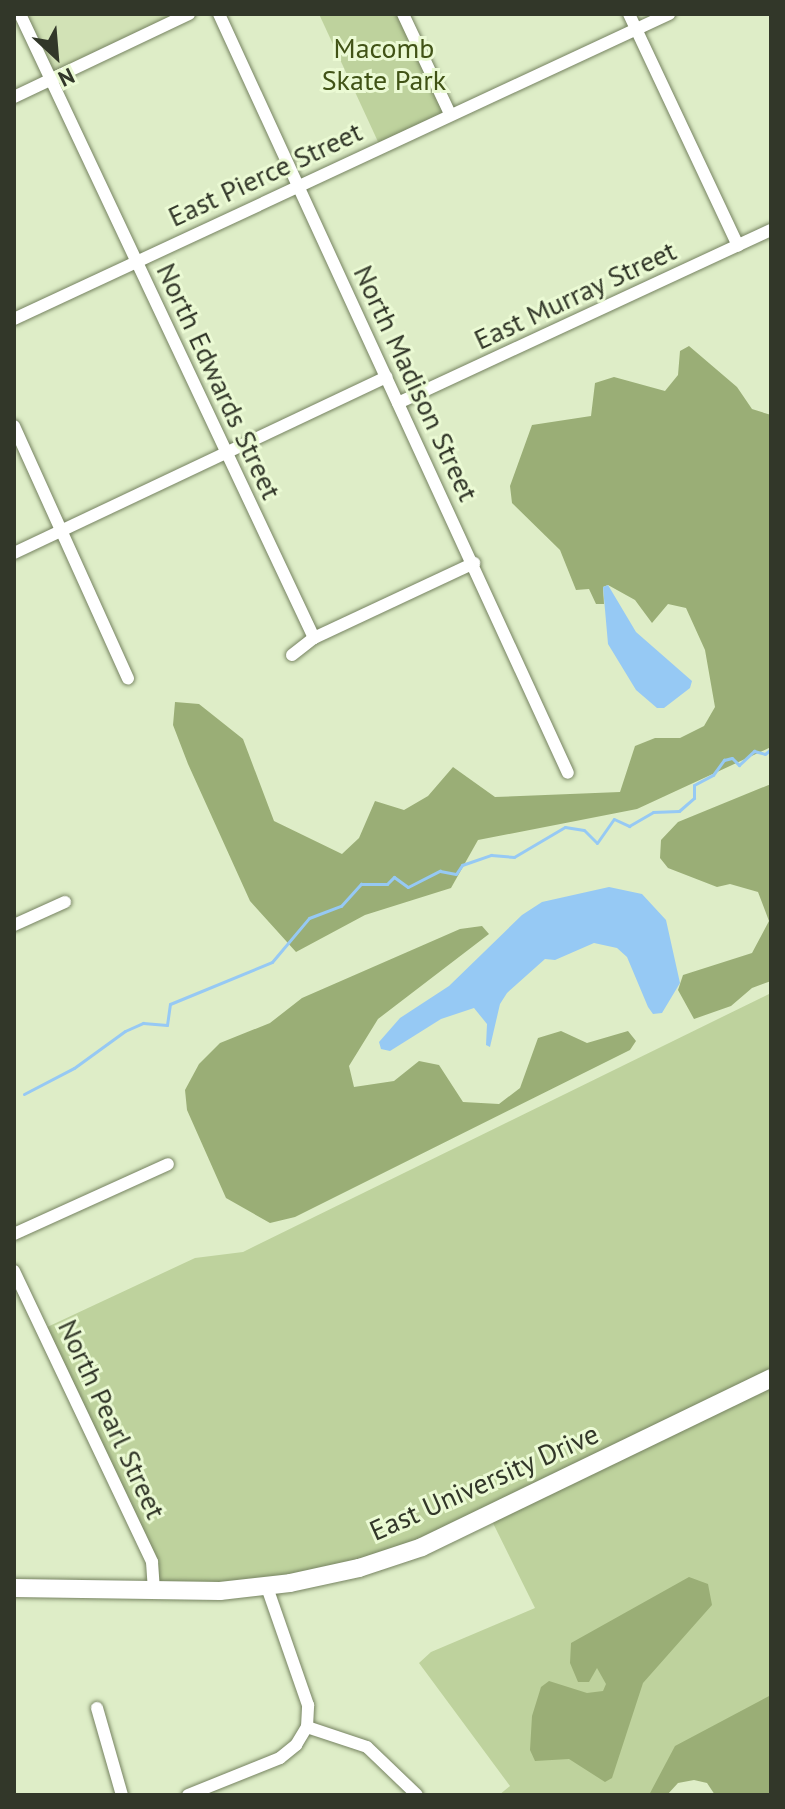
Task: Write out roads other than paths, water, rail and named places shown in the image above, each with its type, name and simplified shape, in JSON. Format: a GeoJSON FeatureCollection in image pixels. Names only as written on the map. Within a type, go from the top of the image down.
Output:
{"type":"FeatureCollection","features":[{"type":"Feature","properties":{"kind":"main road","name":"East University Drive"},"geometry":{"type":"LineString","coordinates":[[14,1588],[154,1590],[267,1587],[336,1574],[422,1547],[771,1378]]}},
{"type":"Feature","properties":{"kind":"street","name":"North Edwards Street"},"geometry":{"type":"LineString","coordinates":[[20,14],[314,638]]}},
{"type":"Feature","properties":{"kind":"street"},"geometry":{"type":"LineString","coordinates":[[14,97],[189,14]]}},
{"type":"Feature","properties":{"kind":"street","name":"North Madison Street"},"geometry":{"type":"LineString","coordinates":[[219,14],[568,773]]}},
{"type":"Feature","properties":{"kind":"street"},"geometry":{"type":"LineString","coordinates":[[403,14],[450,114]]}},
{"type":"Feature","properties":{"kind":"street"},"geometry":{"type":"LineString","coordinates":[[629,14],[738,246]]}},
{"type":"Feature","properties":{"kind":"street","name":"East Pierce Street"},"geometry":{"type":"LineString","coordinates":[[14,319],[297,184],[669,14]]}},
{"type":"Feature","properties":{"kind":"street","name":"East Murray Street"},"geometry":{"type":"LineString","coordinates":[[398,403],[771,230]]}},
{"type":"Feature","properties":{"kind":"street"},"geometry":{"type":"LineString","coordinates":[[14,553],[386,377]]}},
{"type":"Feature","properties":{"kind":"street"},"geometry":{"type":"LineString","coordinates":[[14,426],[128,678]]}},
{"type":"Feature","properties":{"kind":"street"},"geometry":{"type":"LineString","coordinates":[[292,655],[314,638],[474,563]]}},
{"type":"Feature","properties":{"kind":"street"},"geometry":{"type":"LineString","coordinates":[[14,925],[65,902]]}},
{"type":"Feature","properties":{"kind":"street"},"geometry":{"type":"LineString","coordinates":[[14,1234],[168,1164]]}},
{"type":"Feature","properties":{"kind":"street","name":"North Pearl Street"},"geometry":{"type":"LineString","coordinates":[[14,1271],[152,1562],[154,1590]]}},
{"type":"Feature","properties":{"kind":"street"},"geometry":{"type":"LineString","coordinates":[[188,1795],[280,1758],[296,1745],[307,1727],[308,1705],[267,1587]]}},
{"type":"Feature","properties":{"kind":"street"},"geometry":{"type":"LineString","coordinates":[[97,1708],[122,1795]]}},
{"type":"Feature","properties":{"kind":"street"},"geometry":{"type":"LineString","coordinates":[[307,1727],[367,1747],[417,1795]]}},
{"type":"Feature","properties":{"kind":"water"},"geometry":{"type":"Polygon","coordinates":[[[608,585],[636,632],[692,681],[690,688],[664,708],[657,708],[636,690],[608,644],[603,587],[608,585]]]}},
{"type":"Feature","properties":{"kind":"water"},"geometry":{"type":"Polygon","coordinates":[[[609,887],[642,894],[666,920],[680,983],[662,1013],[653,1014],[648,1007],[627,957],[617,948],[594,943],[555,960],[545,959],[507,993],[500,1004],[490,1047],[486,1045],[487,1024],[474,1008],[441,1019],[390,1051],[381,1049],[379,1042],[400,1018],[449,986],[522,915],[542,902],[609,887]]]}},
{"type":"Feature","properties":{"kind":"waterway"},"geometry":{"type":"LineString","coordinates":[[24,1094],[74,1068],[125,1031],[143,1023],[167,1025],[170,1004],[272,962],[309,918],[341,906],[361,884],[387,884],[394,877],[408,887],[440,871],[456,874],[462,865],[491,855],[514,857],[565,827],[584,830],[597,843],[614,819],[629,826],[653,812],[679,811],[694,798],[694,785],[713,775],[724,760],[732,758],[739,765],[754,751],[765,754],[771,749]]}},
{"type":"Feature","properties":{"kind":"park label","name":"Macomb Skate Park"},"geometry":{"type":"Point","coordinates":[384,64]}}]}
